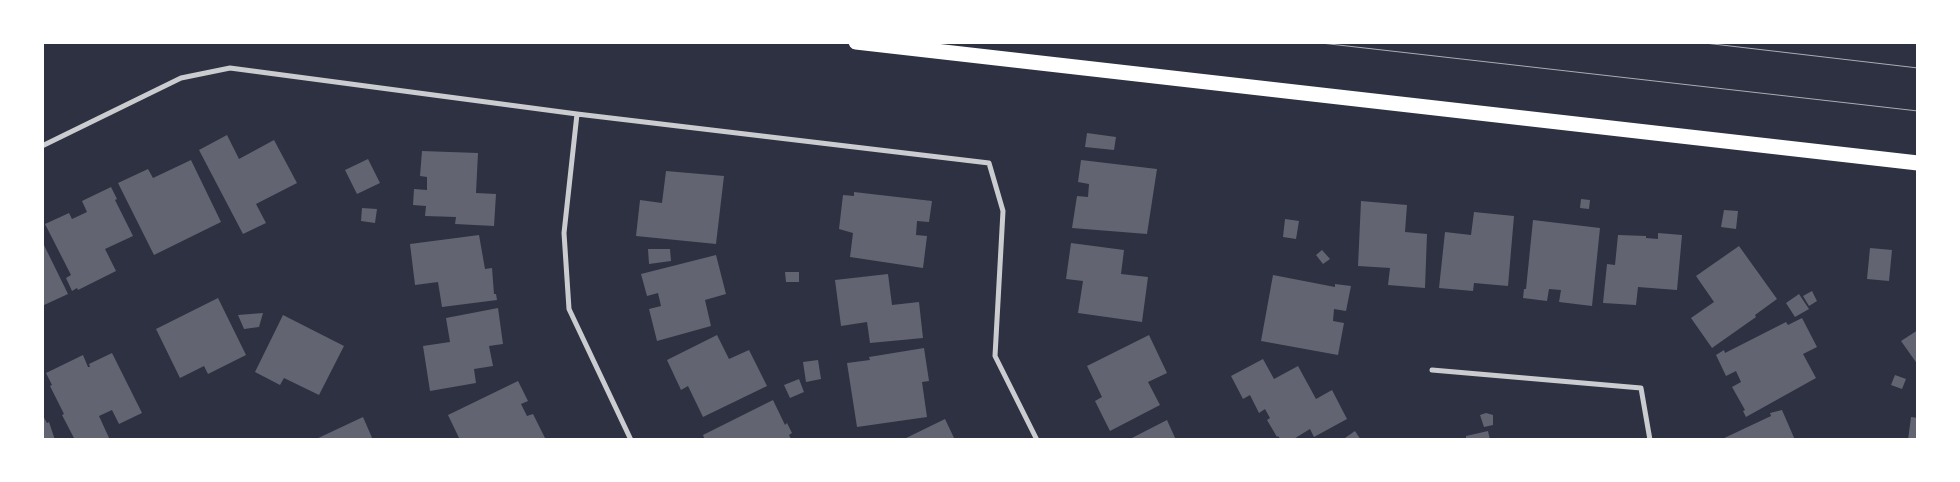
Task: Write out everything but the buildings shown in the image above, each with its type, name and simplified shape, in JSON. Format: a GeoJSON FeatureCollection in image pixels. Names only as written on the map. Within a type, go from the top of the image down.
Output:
{"type":"FeatureCollection","features":[{"type":"Feature","properties":{"kind":"highway"},"geometry":{"type":"LineString","coordinates":[[856,42],[1918,162]]}},
{"type":"Feature","properties":{"kind":"street"},"geometry":{"type":"LineString","coordinates":[[42,146],[181,78],[230,68],[577,114],[989,163],[1003,211],[996,356],[1036,440]]}},
{"type":"Feature","properties":{"kind":"street"},"geometry":{"type":"LineString","coordinates":[[577,114],[564,233],[569,309],[631,440]]}},
{"type":"Feature","properties":{"kind":"street"},"geometry":{"type":"LineString","coordinates":[[1432,370],[1641,388],[1650,440]]}},
{"type":"Feature","properties":{"kind":"tram line"},"geometry":{"type":"LineString","coordinates":[[1312,42],[1918,111]]}},
{"type":"Feature","properties":{"kind":"tram line"},"geometry":{"type":"LineString","coordinates":[[1696,42],[1918,68]]}}]}
